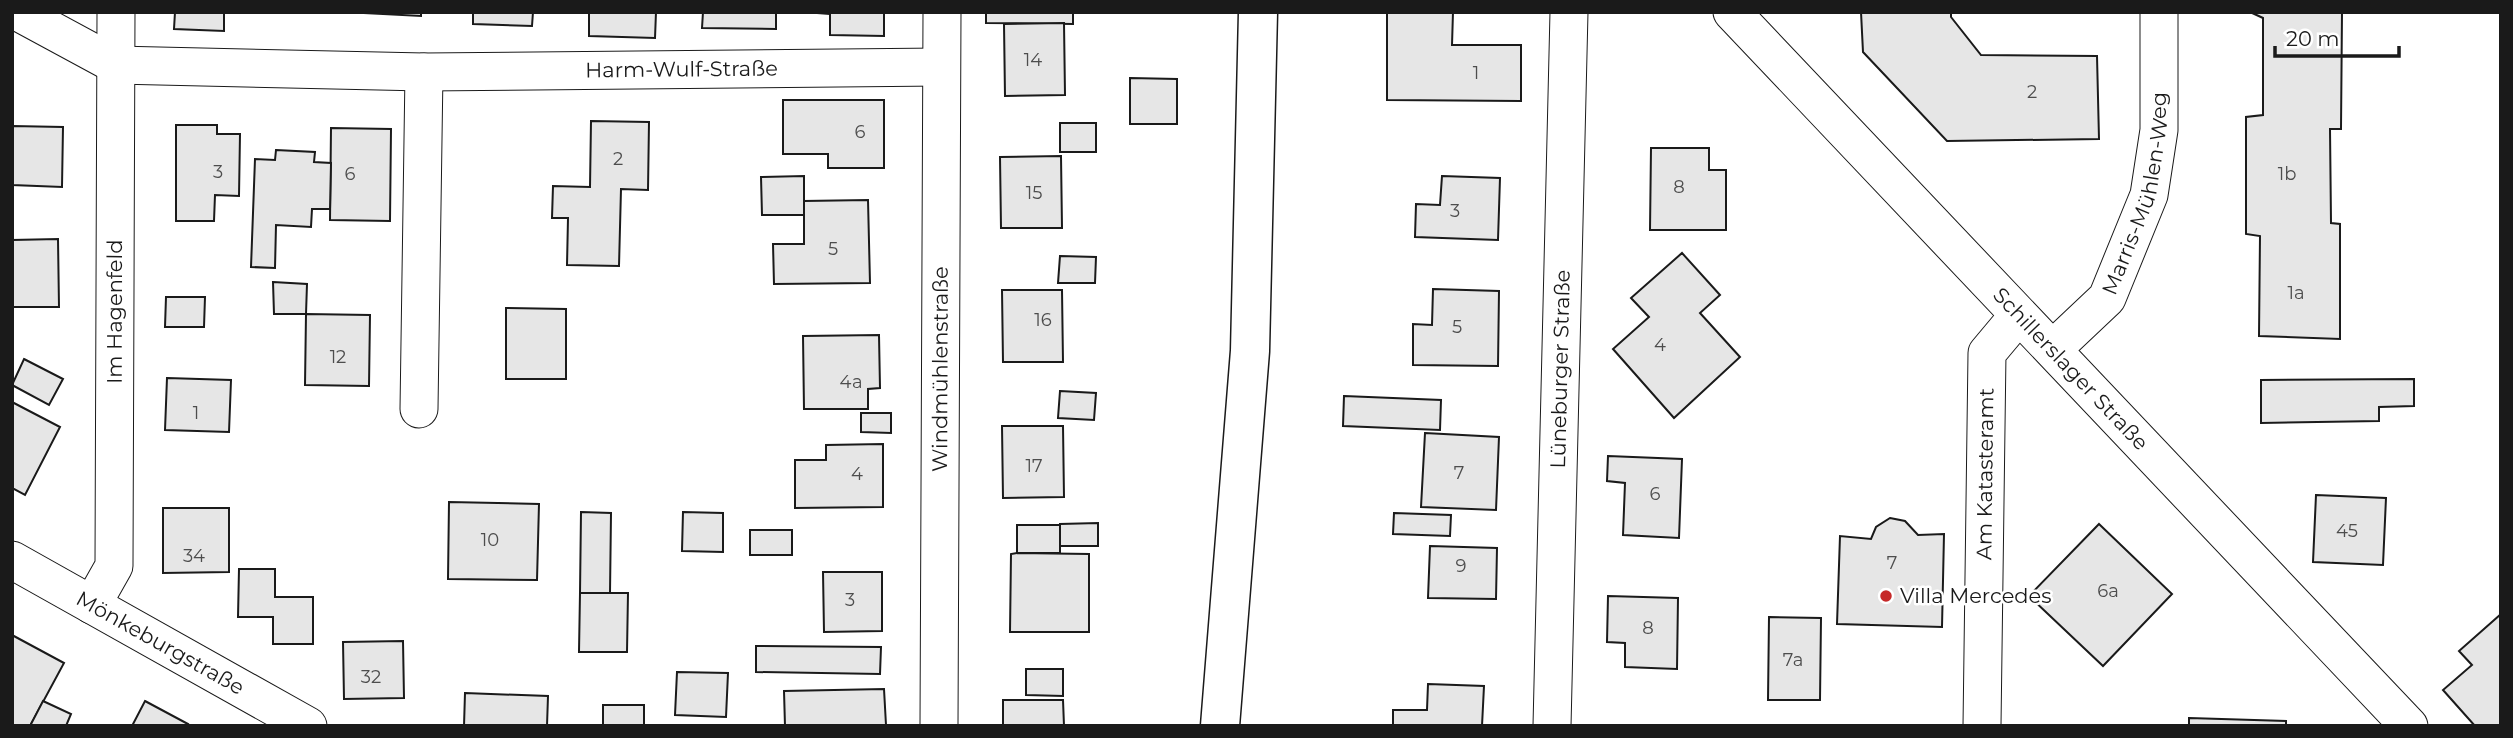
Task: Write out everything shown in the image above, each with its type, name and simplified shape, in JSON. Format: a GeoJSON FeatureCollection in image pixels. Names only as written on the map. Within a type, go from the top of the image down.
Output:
{"type":"FeatureCollection","features":[{"type":"Feature","properties":{"kind":"main road"},"geometry":{"type":"LineString","coordinates":[[1220,726],[1250,351],[1258,12]]}},
{"type":"Feature","properties":{"kind":"street"},"geometry":{"type":"LineString","coordinates":[[18,12],[116,65]]}},
{"type":"Feature","properties":{"kind":"street","name":"Im Hagenfeld"},"geometry":{"type":"LineString","coordinates":[[92,605],[114,566],[116,12]]}},
{"type":"Feature","properties":{"kind":"street","name":"Windmühlenstraße"},"geometry":{"type":"LineString","coordinates":[[939,726],[942,12]]}},
{"type":"Feature","properties":{"kind":"street","name":"Lüneburger Straße"},"geometry":{"type":"LineString","coordinates":[[1552,726],[1569,12]]}},
{"type":"Feature","properties":{"kind":"street","name":"Schillerslager Straße"},"geometry":{"type":"LineString","coordinates":[[1732,12],[2409,726]]}},
{"type":"Feature","properties":{"kind":"street","name":"Marris-Mühlen-Weg"},"geometry":{"type":"LineString","coordinates":[[2053,349],[2107,298],[2149,195],[2159,130],[2159,12]]}},
{"type":"Feature","properties":{"kind":"street","name":"Harm-Wulf-Straße"},"geometry":{"type":"LineString","coordinates":[[116,65],[424,72],[941,67]]}},
{"type":"Feature","properties":{"kind":"street"},"geometry":{"type":"LineString","coordinates":[[419,409],[424,72]]}},
{"type":"Feature","properties":{"kind":"street","name":"Am Katasteramt"},"geometry":{"type":"LineString","coordinates":[[1982,726],[1987,353],[2018,316]]}},
{"type":"Feature","properties":{"kind":"street","name":"Mönkeburgstraße"},"geometry":{"type":"LineString","coordinates":[[12,561],[308,726]]}},
{"type":"Feature","properties":{"kind":"building"},"geometry":{"type":"Polygon","coordinates":[[[175,12],[224,12],[224,31],[174,29],[175,12]]]}},
{"type":"Feature","properties":{"kind":"building"},"geometry":{"type":"Polygon","coordinates":[[[344,12],[421,12],[421,16],[344,12]]]}},
{"type":"Feature","properties":{"kind":"building"},"geometry":{"type":"Polygon","coordinates":[[[473,12],[533,12],[532,26],[473,24],[473,12]]]}},
{"type":"Feature","properties":{"kind":"building"},"geometry":{"type":"Polygon","coordinates":[[[589,12],[656,12],[655,38],[589,36],[589,12]]]}},
{"type":"Feature","properties":{"kind":"building"},"geometry":{"type":"Polygon","coordinates":[[[703,12],[776,12],[776,29],[702,28],[703,12]]]}},
{"type":"Feature","properties":{"kind":"building"},"geometry":{"type":"Polygon","coordinates":[[[804,12],[884,12],[884,36],[830,35],[830,14],[804,12]]]}},
{"type":"Feature","properties":{"kind":"building"},"geometry":{"type":"Polygon","coordinates":[[[986,12],[1073,12],[1073,24],[986,23],[986,12]]]}},
{"type":"Feature","properties":{"kind":"building"},"geometry":{"type":"Polygon","coordinates":[[[1387,12],[1453,12],[1452,45],[1521,45],[1521,101],[1387,100],[1387,12]]]}},
{"type":"Feature","properties":{"kind":"building"},"geometry":{"type":"Polygon","coordinates":[[[1861,12],[1951,12],[1951,17],[1981,55],[2097,56],[2099,139],[1947,141],[1863,52],[1861,12]]]}},
{"type":"Feature","properties":{"kind":"building"},"geometry":{"type":"Polygon","coordinates":[[[2250,12],[2342,12],[2341,129],[2330,129],[2331,223],[2340,224],[2340,339],[2259,336],[2260,236],[2246,234],[2246,117],[2263,115],[2263,18],[2250,12]]]}},
{"type":"Feature","properties":{"kind":"building"},"geometry":{"type":"Polygon","coordinates":[[[1064,23],[1065,95],[1005,96],[1004,24],[1064,23]]]}},
{"type":"Feature","properties":{"kind":"building"},"geometry":{"type":"Polygon","coordinates":[[[1130,78],[1177,79],[1177,124],[1130,124],[1130,78]]]}},
{"type":"Feature","properties":{"kind":"building"},"geometry":{"type":"Polygon","coordinates":[[[783,100],[884,100],[884,168],[828,168],[828,154],[783,154],[783,100]]]}},
{"type":"Feature","properties":{"kind":"building"},"geometry":{"type":"Polygon","coordinates":[[[591,121],[649,122],[648,190],[621,189],[619,266],[567,265],[568,218],[552,218],[553,186],[590,187],[591,121]]]}},
{"type":"Feature","properties":{"kind":"building"},"geometry":{"type":"Polygon","coordinates":[[[1060,123],[1096,123],[1096,152],[1060,152],[1060,123]]]}},
{"type":"Feature","properties":{"kind":"building"},"geometry":{"type":"Polygon","coordinates":[[[176,125],[217,125],[217,134],[240,134],[239,196],[215,195],[214,221],[176,221],[176,125]]]}},
{"type":"Feature","properties":{"kind":"building"},"geometry":{"type":"Polygon","coordinates":[[[12,126],[63,127],[62,187],[12,185],[12,126]]]}},
{"type":"Feature","properties":{"kind":"building"},"geometry":{"type":"Polygon","coordinates":[[[331,128],[391,129],[390,221],[330,220],[331,128]]]}},
{"type":"Feature","properties":{"kind":"building"},"geometry":{"type":"Polygon","coordinates":[[[1651,148],[1709,148],[1709,170],[1726,170],[1726,230],[1650,230],[1651,148]]]}},
{"type":"Feature","properties":{"kind":"building"},"geometry":{"type":"Polygon","coordinates":[[[276,150],[315,152],[314,162],[331,163],[330,209],[312,209],[311,227],[276,225],[275,268],[251,267],[255,159],[275,160],[276,150]]]}},
{"type":"Feature","properties":{"kind":"building"},"geometry":{"type":"Polygon","coordinates":[[[1061,156],[1062,228],[1001,228],[1000,157],[1061,156]]]}},
{"type":"Feature","properties":{"kind":"building"},"geometry":{"type":"Polygon","coordinates":[[[804,176],[804,215],[762,215],[761,177],[804,176]]]}},
{"type":"Feature","properties":{"kind":"building"},"geometry":{"type":"Polygon","coordinates":[[[1442,176],[1500,178],[1498,240],[1415,237],[1416,204],[1440,205],[1442,176]]]}},
{"type":"Feature","properties":{"kind":"building"},"geometry":{"type":"Polygon","coordinates":[[[868,200],[870,283],[774,284],[773,244],[804,244],[804,201],[868,200]]]}},
{"type":"Feature","properties":{"kind":"building"},"geometry":{"type":"Polygon","coordinates":[[[58,239],[59,307],[12,307],[12,240],[58,239]]]}},
{"type":"Feature","properties":{"kind":"building"},"geometry":{"type":"Polygon","coordinates":[[[1682,253],[1720,295],[1700,313],[1740,357],[1674,418],[1613,349],[1649,317],[1631,298],[1682,253]]]}},
{"type":"Feature","properties":{"kind":"building"},"geometry":{"type":"Polygon","coordinates":[[[1060,256],[1096,257],[1095,283],[1058,283],[1060,256]]]}},
{"type":"Feature","properties":{"kind":"building"},"geometry":{"type":"Polygon","coordinates":[[[273,282],[307,284],[306,314],[274,314],[273,282]]]}},
{"type":"Feature","properties":{"kind":"building"},"geometry":{"type":"Polygon","coordinates":[[[1433,289],[1499,291],[1498,366],[1413,365],[1413,324],[1432,325],[1433,289]]]}},
{"type":"Feature","properties":{"kind":"building"},"geometry":{"type":"Polygon","coordinates":[[[1002,290],[1062,290],[1063,362],[1003,362],[1002,290]]]}},
{"type":"Feature","properties":{"kind":"building"},"geometry":{"type":"Polygon","coordinates":[[[166,297],[205,297],[204,327],[165,327],[166,297]]]}},
{"type":"Feature","properties":{"kind":"building"},"geometry":{"type":"Polygon","coordinates":[[[506,308],[566,309],[566,379],[506,379],[506,308]]]}},
{"type":"Feature","properties":{"kind":"building"},"geometry":{"type":"Polygon","coordinates":[[[306,314],[370,315],[369,386],[305,385],[306,314]]]}},
{"type":"Feature","properties":{"kind":"building"},"geometry":{"type":"Polygon","coordinates":[[[879,335],[880,388],[868,389],[868,409],[804,409],[803,336],[879,335]]]}},
{"type":"Feature","properties":{"kind":"building"},"geometry":{"type":"Polygon","coordinates":[[[24,359],[63,379],[49,405],[12,385],[24,359]]]}},
{"type":"Feature","properties":{"kind":"building"},"geometry":{"type":"Polygon","coordinates":[[[167,378],[231,380],[229,432],[165,430],[167,378]]]}},
{"type":"Feature","properties":{"kind":"building"},"geometry":{"type":"Polygon","coordinates":[[[2414,379],[2414,406],[2379,407],[2379,421],[2261,423],[2261,380],[2414,379]]]}},
{"type":"Feature","properties":{"kind":"building"},"geometry":{"type":"Polygon","coordinates":[[[1060,391],[1096,393],[1094,420],[1058,418],[1060,391]]]}},
{"type":"Feature","properties":{"kind":"building"},"geometry":{"type":"Polygon","coordinates":[[[1344,396],[1441,400],[1440,430],[1343,426],[1344,396]]]}},
{"type":"Feature","properties":{"kind":"building"},"geometry":{"type":"Polygon","coordinates":[[[12,402],[60,427],[25,495],[12,488],[12,402]]]}},
{"type":"Feature","properties":{"kind":"building"},"geometry":{"type":"Polygon","coordinates":[[[861,413],[891,413],[891,433],[861,432],[861,413]]]}},
{"type":"Feature","properties":{"kind":"building"},"geometry":{"type":"Polygon","coordinates":[[[1002,426],[1063,426],[1064,497],[1003,498],[1002,426]]]}},
{"type":"Feature","properties":{"kind":"building"},"geometry":{"type":"Polygon","coordinates":[[[1425,433],[1499,437],[1496,510],[1421,507],[1425,433]]]}},
{"type":"Feature","properties":{"kind":"building"},"geometry":{"type":"Polygon","coordinates":[[[883,444],[883,507],[795,508],[795,460],[826,460],[826,445],[883,444]]]}},
{"type":"Feature","properties":{"kind":"building"},"geometry":{"type":"Polygon","coordinates":[[[1608,456],[1682,459],[1679,538],[1623,535],[1625,483],[1607,481],[1608,456]]]}},
{"type":"Feature","properties":{"kind":"building"},"geometry":{"type":"Polygon","coordinates":[[[2316,495],[2386,498],[2383,565],[2313,562],[2316,495]]]}},
{"type":"Feature","properties":{"kind":"building"},"geometry":{"type":"Polygon","coordinates":[[[449,502],[539,504],[537,580],[448,579],[449,502]]]}},
{"type":"Feature","properties":{"kind":"building"},"geometry":{"type":"Polygon","coordinates":[[[163,508],[229,508],[229,572],[163,573],[163,508]]]}},
{"type":"Feature","properties":{"kind":"building"},"geometry":{"type":"Polygon","coordinates":[[[581,512],[611,513],[610,593],[580,593],[581,512]]]}},
{"type":"Feature","properties":{"kind":"building"},"geometry":{"type":"Polygon","coordinates":[[[683,512],[723,513],[723,552],[682,551],[683,512]]]}},
{"type":"Feature","properties":{"kind":"building"},"geometry":{"type":"Polygon","coordinates":[[[1394,513],[1451,515],[1450,536],[1393,534],[1394,513]]]}},
{"type":"Feature","properties":{"kind":"building"},"geometry":{"type":"Polygon","coordinates":[[[1890,518],[1905,521],[1918,535],[1944,534],[1942,627],[1837,624],[1840,536],[1871,539],[1876,527],[1890,518]]]}},
{"type":"Feature","properties":{"kind":"building"},"geometry":{"type":"Polygon","coordinates":[[[1098,523],[1098,546],[1060,546],[1060,524],[1098,523]]]}},
{"type":"Feature","properties":{"kind":"building"},"geometry":{"type":"Polygon","coordinates":[[[2099,524],[2172,594],[2103,666],[2029,596],[2099,524]]]}},
{"type":"Feature","properties":{"kind":"building"},"geometry":{"type":"Polygon","coordinates":[[[1017,525],[1060,525],[1060,553],[1017,553],[1017,525]]]}},
{"type":"Feature","properties":{"kind":"building"},"geometry":{"type":"Polygon","coordinates":[[[750,530],[792,530],[792,555],[750,555],[750,530]]]}},
{"type":"Feature","properties":{"kind":"building"},"geometry":{"type":"Polygon","coordinates":[[[1430,546],[1497,548],[1496,599],[1428,598],[1430,546]]]}},
{"type":"Feature","properties":{"kind":"building"},"geometry":{"type":"Polygon","coordinates":[[[1011,554],[1089,554],[1089,632],[1010,632],[1011,554]]]}},
{"type":"Feature","properties":{"kind":"building"},"geometry":{"type":"Polygon","coordinates":[[[239,569],[275,569],[275,597],[313,597],[313,644],[273,644],[273,617],[238,617],[239,569]]]}},
{"type":"Feature","properties":{"kind":"building"},"geometry":{"type":"Polygon","coordinates":[[[823,572],[882,572],[882,631],[824,632],[823,572]]]}},
{"type":"Feature","properties":{"kind":"building"},"geometry":{"type":"Polygon","coordinates":[[[580,593],[628,593],[627,652],[579,652],[580,593]]]}},
{"type":"Feature","properties":{"kind":"building"},"geometry":{"type":"Polygon","coordinates":[[[1608,596],[1678,598],[1677,669],[1625,667],[1625,643],[1607,642],[1608,596]]]}},
{"type":"Feature","properties":{"kind":"building"},"geometry":{"type":"Polygon","coordinates":[[[2501,614],[2501,726],[2475,726],[2443,690],[2472,665],[2459,651],[2501,614]]]}},
{"type":"Feature","properties":{"kind":"building"},"geometry":{"type":"Polygon","coordinates":[[[1769,617],[1821,618],[1820,700],[1768,700],[1769,617]]]}},
{"type":"Feature","properties":{"kind":"building"},"geometry":{"type":"Polygon","coordinates":[[[12,635],[64,663],[30,726],[12,726],[12,635]]]}},
{"type":"Feature","properties":{"kind":"building"},"geometry":{"type":"Polygon","coordinates":[[[403,641],[404,698],[344,699],[343,642],[403,641]]]}},
{"type":"Feature","properties":{"kind":"building"},"geometry":{"type":"Polygon","coordinates":[[[756,646],[881,647],[880,674],[756,672],[756,646]]]}},
{"type":"Feature","properties":{"kind":"building"},"geometry":{"type":"Polygon","coordinates":[[[1026,669],[1063,669],[1063,696],[1026,695],[1026,669]]]}},
{"type":"Feature","properties":{"kind":"building"},"geometry":{"type":"Polygon","coordinates":[[[677,672],[728,673],[726,717],[675,715],[677,672]]]}},
{"type":"Feature","properties":{"kind":"building"},"geometry":{"type":"Polygon","coordinates":[[[1428,684],[1484,686],[1482,726],[1393,726],[1393,710],[1427,710],[1428,684]]]}},
{"type":"Feature","properties":{"kind":"building"},"geometry":{"type":"Polygon","coordinates":[[[884,689],[886,725],[785,726],[784,691],[884,689]]]}},
{"type":"Feature","properties":{"kind":"building"},"geometry":{"type":"Polygon","coordinates":[[[465,693],[548,696],[547,726],[464,726],[465,693]]]}},
{"type":"Feature","properties":{"kind":"building"},"geometry":{"type":"Polygon","coordinates":[[[1003,700],[1063,700],[1064,726],[1003,726],[1003,700]]]}},
{"type":"Feature","properties":{"kind":"building"},"geometry":{"type":"Polygon","coordinates":[[[43,701],[71,714],[66,726],[30,726],[43,701]]]}},
{"type":"Feature","properties":{"kind":"building"},"geometry":{"type":"Polygon","coordinates":[[[145,701],[188,724],[187,726],[132,726],[145,701]]]}},
{"type":"Feature","properties":{"kind":"building"},"geometry":{"type":"Polygon","coordinates":[[[603,705],[644,705],[644,726],[603,726],[603,705]]]}},
{"type":"Feature","properties":{"kind":"building"},"geometry":{"type":"Polygon","coordinates":[[[2189,718],[2286,721],[2286,726],[2189,726],[2189,718]]]}},
{"type":"Feature","properties":{"kind":"place","name":"Villa Mercedes"},"geometry":{"type":"Point","coordinates":[1886,596]}}]}
